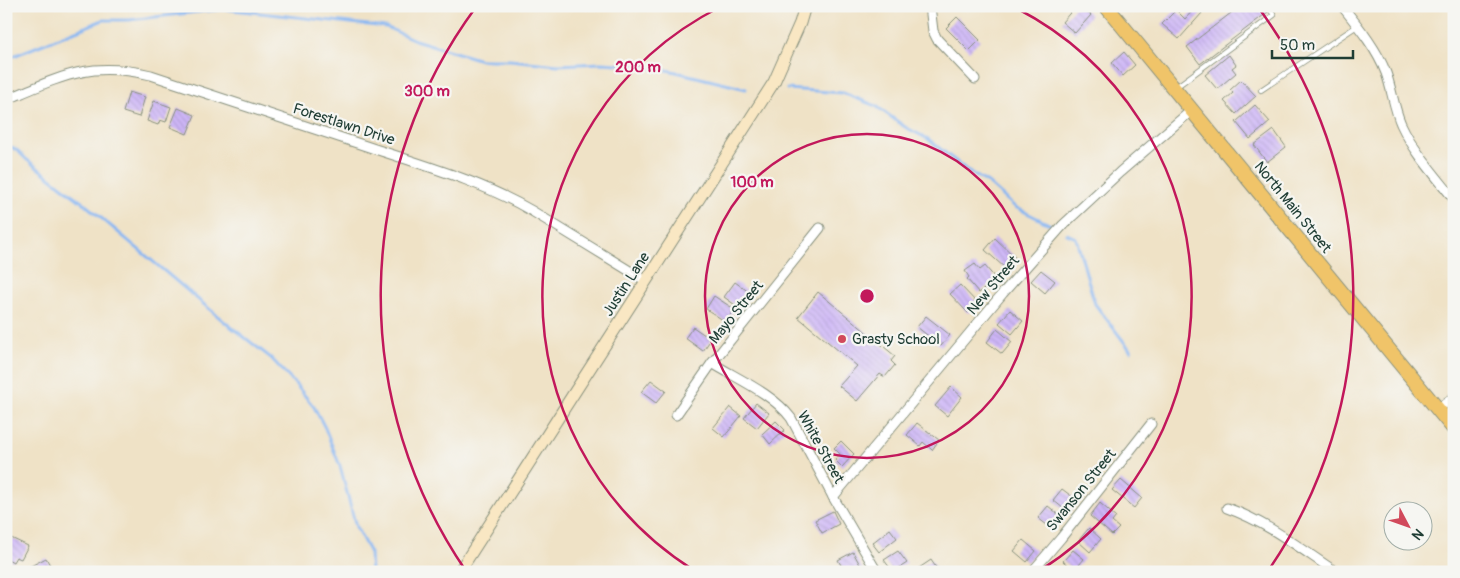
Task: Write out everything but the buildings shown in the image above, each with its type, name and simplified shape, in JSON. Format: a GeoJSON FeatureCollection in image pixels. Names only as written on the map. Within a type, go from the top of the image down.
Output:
{"type":"FeatureCollection","features":[{"type":"Feature","properties":{"kind":"main road","name":"Justin Lane"},"geometry":{"type":"LineString","coordinates":[[459,572],[774,82],[800,23],[805,6]]}},
{"type":"Feature","properties":{"kind":"main road","name":"North Main Street"},"geometry":{"type":"LineString","coordinates":[[1106,6],[1454,429]]}},
{"type":"Feature","properties":{"kind":"street"},"geometry":{"type":"LineString","coordinates":[[930,6],[933,31],[937,39],[975,79]]}},
{"type":"Feature","properties":{"kind":"street"},"geometry":{"type":"LineString","coordinates":[[1342,6],[1380,59],[1400,122],[1408,137],[1422,160],[1454,199]]}},
{"type":"Feature","properties":{"kind":"street","name":"Forestlawn Drive"},"geometry":{"type":"LineString","coordinates":[[15,96],[72,73],[95,69],[114,68],[151,75],[391,154],[484,187],[532,210],[646,282]]}},
{"type":"Feature","properties":{"kind":"street","name":"New Street"},"geometry":{"type":"LineString","coordinates":[[833,497],[1063,225],[1120,172],[1192,110]]}},
{"type":"Feature","properties":{"kind":"street","name":"Mayo Street"},"geometry":{"type":"LineString","coordinates":[[676,416],[712,363],[820,228]]}},
{"type":"Feature","properties":{"kind":"street","name":"White Street"},"geometry":{"type":"LineString","coordinates":[[712,363],[773,400],[791,418],[833,497],[877,572]]}},
{"type":"Feature","properties":{"kind":"street"},"geometry":{"type":"LineString","coordinates":[[1438,409],[1454,397]]}},
{"type":"Feature","properties":{"kind":"street","name":"Swanson Street"},"geometry":{"type":"LineString","coordinates":[[1032,572],[1151,424]]}},
{"type":"Feature","properties":{"kind":"street"},"geometry":{"type":"LineString","coordinates":[[1227,508],[1246,514],[1262,523],[1336,572]]}},
{"type":"Feature","properties":{"kind":"lane"},"geometry":{"type":"LineString","coordinates":[[1175,88],[1274,15],[1268,6]]}},
{"type":"Feature","properties":{"kind":"lane"},"geometry":{"type":"LineString","coordinates":[[1261,90],[1357,26]]}},
{"type":"Feature","properties":{"kind":"waterway"},"geometry":{"type":"LineString","coordinates":[[6,59],[103,20],[129,20],[224,9],[386,27],[415,40],[481,60],[510,60],[558,65],[602,63],[634,65],[672,71],[746,89]]}},
{"type":"Feature","properties":{"kind":"waterway"},"geometry":{"type":"LineString","coordinates":[[787,89],[843,93],[876,106],[905,127],[928,139],[968,171],[988,183],[1015,207],[1051,225]]}},
{"type":"Feature","properties":{"kind":"waterway"},"geometry":{"type":"LineString","coordinates":[[6,144],[18,151],[87,206],[226,323],[271,358],[297,386],[314,407],[325,428],[340,466],[356,527],[370,553],[371,572]]}},
{"type":"Feature","properties":{"kind":"waterway"},"geometry":{"type":"LineString","coordinates":[[1067,234],[1076,238],[1095,304],[1131,351]]}},
{"type":"Feature","properties":{"kind":"place","name":"Grasty School"},"geometry":{"type":"Point","coordinates":[842,339]}}]}
